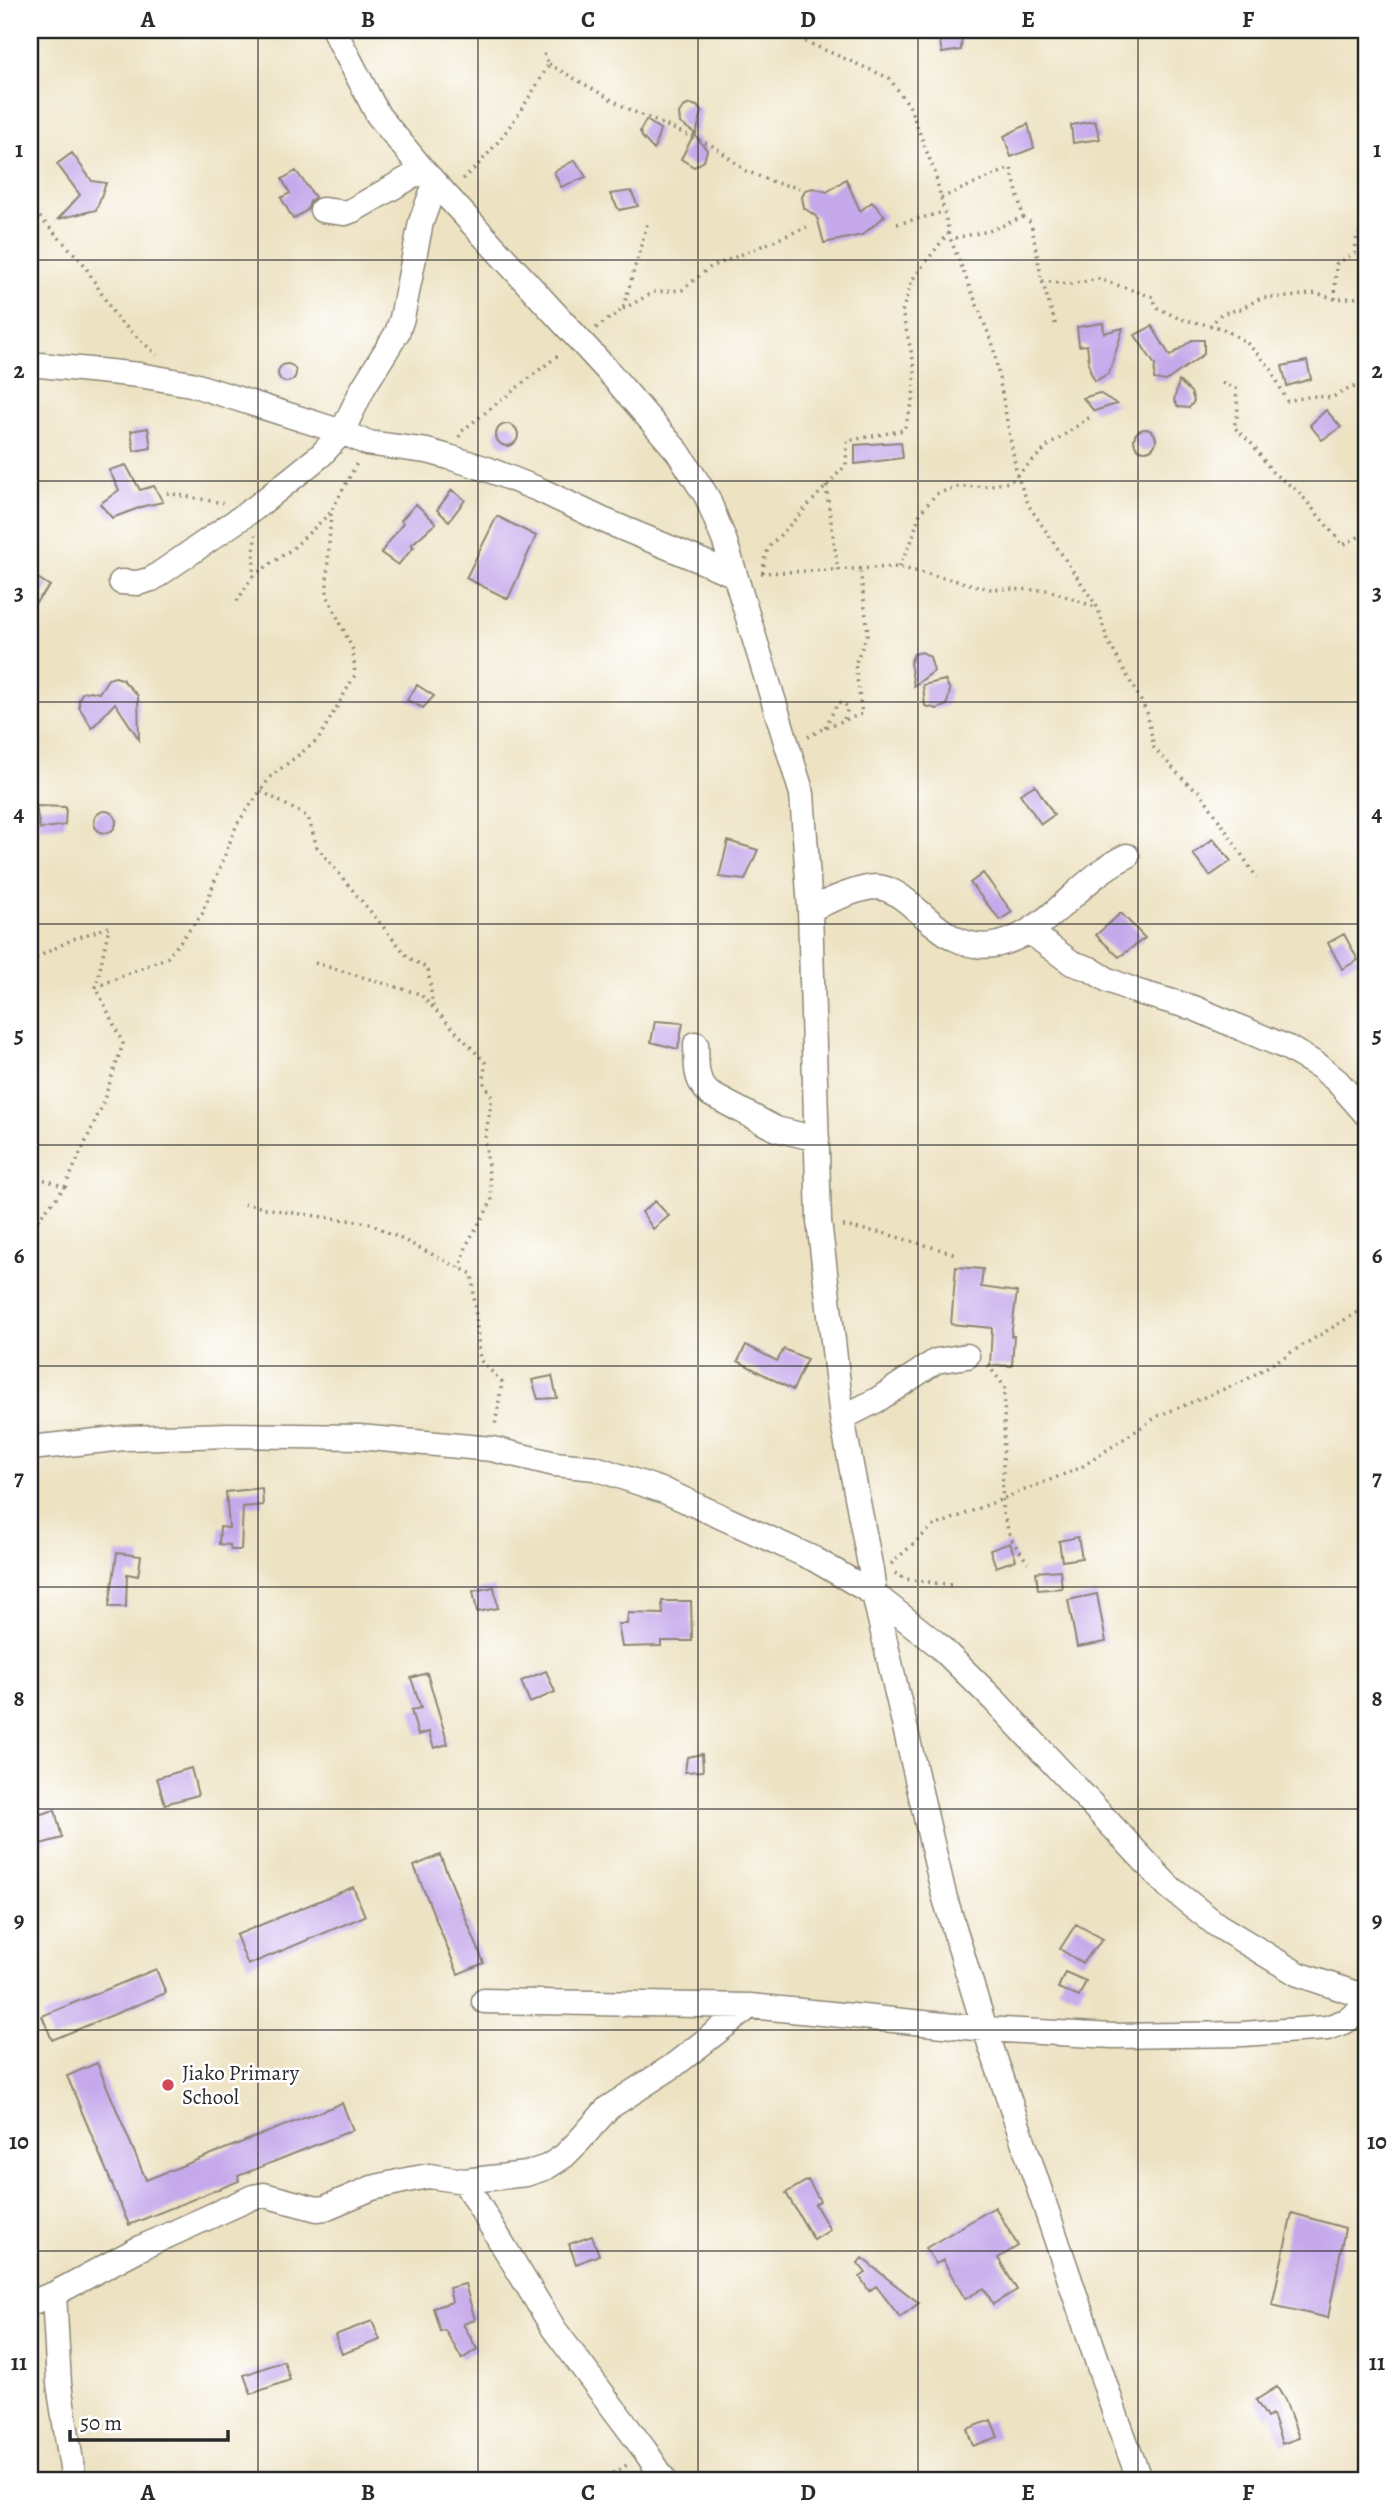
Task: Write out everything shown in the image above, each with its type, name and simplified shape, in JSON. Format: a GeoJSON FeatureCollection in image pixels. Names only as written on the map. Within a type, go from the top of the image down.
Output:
{"type":"FeatureCollection","features":[{"type":"Feature","properties":{"kind":"street"},"geometry":{"type":"LineString","coordinates":[[334,30],[378,115],[434,183],[579,339],[678,452],[707,497],[735,575],[802,794],[810,909],[818,1221],[842,1418],[874,1594],[944,1895],[985,2029],[1110,2401],[1140,2481]]}},
{"type":"Feature","properties":{"kind":"street"},"geometry":{"type":"LineString","coordinates":[[323,210],[345,213],[434,183]]}},
{"type":"Feature","properties":{"kind":"street"},"geometry":{"type":"LineString","coordinates":[[121,582],[138,583],[152,579],[244,505],[307,468],[342,432],[363,388],[397,333],[421,222],[434,183]]}},
{"type":"Feature","properties":{"kind":"street"},"geometry":{"type":"LineString","coordinates":[[30,364],[139,375],[191,384],[342,432],[368,443],[427,451],[449,457],[540,490],[603,520],[735,575]]}},
{"type":"Feature","properties":{"kind":"street"},"geometry":{"type":"LineString","coordinates":[[810,909],[875,887],[888,889],[940,931],[975,945],[1000,943],[1030,932],[1107,866],[1127,856]]}},
{"type":"Feature","properties":{"kind":"street"},"geometry":{"type":"LineString","coordinates":[[1030,932],[1072,963],[1090,968],[1108,980],[1138,992],[1194,1008],[1288,1048],[1319,1066],[1337,1081],[1366,1114]]}},
{"type":"Feature","properties":{"kind":"street"},"geometry":{"type":"LineString","coordinates":[[696,1044],[697,1078],[701,1087],[776,1129],[817,1139]]}},
{"type":"Feature","properties":{"kind":"street"},"geometry":{"type":"LineString","coordinates":[[842,1418],[877,1400],[936,1361],[967,1356]]}},
{"type":"Feature","properties":{"kind":"street"},"geometry":{"type":"LineString","coordinates":[[30,1448],[125,1438],[230,1435],[359,1437],[492,1449],[555,1464],[595,1468],[667,1492],[814,1559],[874,1594],[937,1644],[986,1692],[1169,1887],[1217,1925],[1298,1975],[1366,1997]]}},
{"type":"Feature","properties":{"kind":"street"},"geometry":{"type":"LineString","coordinates":[[484,2001],[750,2006],[985,2029],[1113,2036],[1302,2030],[1336,2025],[1366,2007]]}},
{"type":"Feature","properties":{"kind":"street"},"geometry":{"type":"LineString","coordinates":[[30,2303],[54,2294],[138,2249],[253,2197],[264,2195],[317,2209],[372,2188],[412,2179],[429,2176],[464,2181],[526,2174],[547,2167],[579,2141],[608,2108],[673,2066],[750,2006]]}},
{"type":"Feature","properties":{"kind":"street"},"geometry":{"type":"LineString","coordinates":[[464,2181],[554,2329],[665,2481]]}},
{"type":"Feature","properties":{"kind":"street"},"geometry":{"type":"LineString","coordinates":[[54,2294],[59,2384],[74,2481]]}},
{"type":"Feature","properties":{"kind":"path"},"geometry":{"type":"LineString","coordinates":[[779,30],[889,78],[909,105],[935,173],[950,239],[993,345],[1017,475],[1029,506],[1098,608],[1107,639],[1147,712],[1154,748],[1186,782],[1201,793],[1256,878]]}},
{"type":"Feature","properties":{"kind":"path"},"geometry":{"type":"LineString","coordinates":[[542,50],[549,64],[628,109],[715,147],[746,172],[776,184],[799,188]]}},
{"type":"Feature","properties":{"kind":"path"},"geometry":{"type":"LineString","coordinates":[[434,183],[471,171],[502,139],[549,64]]}},
{"type":"Feature","properties":{"kind":"path"},"geometry":{"type":"LineString","coordinates":[[941,198],[1011,168],[1023,217],[1031,223],[1042,281],[1056,326]]}},
{"type":"Feature","properties":{"kind":"path"},"geometry":{"type":"LineString","coordinates":[[30,207],[83,263],[117,319],[159,356]]}},
{"type":"Feature","properties":{"kind":"path"},"geometry":{"type":"LineString","coordinates":[[897,224],[944,212]]}},
{"type":"Feature","properties":{"kind":"path"},"geometry":{"type":"LineString","coordinates":[[950,239],[989,232],[1023,217]]}},
{"type":"Feature","properties":{"kind":"path"},"geometry":{"type":"LineString","coordinates":[[623,309],[647,224]]}},
{"type":"Feature","properties":{"kind":"path"},"geometry":{"type":"LineString","coordinates":[[449,457],[462,431],[579,339],[623,309],[654,292],[682,290],[709,268],[807,227]]}},
{"type":"Feature","properties":{"kind":"path"},"geometry":{"type":"LineString","coordinates":[[1335,299],[1336,264],[1356,253],[1357,234],[1366,231]]}},
{"type":"Feature","properties":{"kind":"path"},"geometry":{"type":"LineString","coordinates":[[763,573],[765,556],[770,546],[846,464],[847,441],[904,429],[913,401],[915,368],[902,312],[912,280],[948,233]]}},
{"type":"Feature","properties":{"kind":"path"},"geometry":{"type":"LineString","coordinates":[[1042,281],[1070,284],[1099,279],[1153,297],[1156,307],[1180,319],[1222,328],[1246,342],[1270,367],[1287,401],[1313,396],[1331,398],[1366,384]]}},
{"type":"Feature","properties":{"kind":"path"},"geometry":{"type":"LineString","coordinates":[[1210,326],[1222,314],[1240,309],[1261,298],[1289,298],[1316,293],[1335,299],[1366,297]]}},
{"type":"Feature","properties":{"kind":"path"},"geometry":{"type":"LineString","coordinates":[[1222,383],[1236,389],[1238,412],[1234,427],[1253,445],[1273,473],[1298,491],[1343,545],[1362,536],[1366,539]]}},
{"type":"Feature","properties":{"kind":"path"},"geometry":{"type":"LineString","coordinates":[[898,567],[911,542],[920,513],[936,494],[957,487],[1010,482],[1048,446],[1093,415]]}},
{"type":"Feature","properties":{"kind":"path"},"geometry":{"type":"LineString","coordinates":[[237,601],[254,576],[292,549],[331,512],[368,443]]}},
{"type":"Feature","properties":{"kind":"path"},"geometry":{"type":"LineString","coordinates":[[826,486],[838,570]]}},
{"type":"Feature","properties":{"kind":"path"},"geometry":{"type":"LineString","coordinates":[[167,493],[244,505],[254,576]]}},
{"type":"Feature","properties":{"kind":"path"},"geometry":{"type":"LineString","coordinates":[[96,987],[169,957],[202,914],[237,824],[271,776],[318,740],[355,675],[353,650],[327,595],[331,512]]}},
{"type":"Feature","properties":{"kind":"path"},"geometry":{"type":"LineString","coordinates":[[735,575],[898,567],[990,589],[1048,590],[1098,608]]}},
{"type":"Feature","properties":{"kind":"path"},"geometry":{"type":"LineString","coordinates":[[788,747],[862,714],[855,664],[868,633],[860,569]]}},
{"type":"Feature","properties":{"kind":"path"},"geometry":{"type":"LineString","coordinates":[[824,729],[838,703],[845,704],[848,708],[844,721]]}},
{"type":"Feature","properties":{"kind":"path"},"geometry":{"type":"LineString","coordinates":[[261,791],[308,817],[317,847],[408,957],[428,969],[434,1008]]}},
{"type":"Feature","properties":{"kind":"path"},"geometry":{"type":"LineString","coordinates":[[30,961],[73,939],[109,927],[96,987],[123,1044],[101,1108],[65,1187],[30,1229]]}},
{"type":"Feature","properties":{"kind":"path"},"geometry":{"type":"LineString","coordinates":[[315,963],[420,994],[485,1062],[484,1083],[492,1097],[485,1139],[492,1201],[467,1244],[460,1268]]}},
{"type":"Feature","properties":{"kind":"path"},"geometry":{"type":"LineString","coordinates":[[30,1179],[46,1180],[65,1187]]}},
{"type":"Feature","properties":{"kind":"path"},"geometry":{"type":"LineString","coordinates":[[244,1204],[369,1223],[472,1274],[480,1360],[502,1382],[492,1449]]}},
{"type":"Feature","properties":{"kind":"path"},"geometry":{"type":"LineString","coordinates":[[818,1221],[883,1233],[956,1254]]}},
{"type":"Feature","properties":{"kind":"path"},"geometry":{"type":"LineString","coordinates":[[951,1585],[905,1579],[887,1568],[932,1527],[1080,1468],[1158,1416],[1244,1381],[1366,1307]]}},
{"type":"Feature","properties":{"kind":"path"},"geometry":{"type":"LineString","coordinates":[[967,1356],[989,1365],[1006,1387],[1002,1510],[1011,1539],[1028,1563]]}},
{"type":"Feature","properties":{"kind":"path"},"geometry":{"type":"LineString","coordinates":[[601,2481],[646,2452]]}},
{"type":"Feature","properties":{"kind":"building"},"geometry":{"type":"Polygon","coordinates":[[[938,32],[962,33],[961,50],[942,53],[938,32]]]}},
{"type":"Feature","properties":{"kind":"building"},"geometry":{"type":"Polygon","coordinates":[[[690,104],[697,106],[702,112],[696,134],[680,123],[679,113],[683,107],[690,104]]]}},
{"type":"Feature","properties":{"kind":"building"},"geometry":{"type":"Polygon","coordinates":[[[646,120],[660,129],[654,150],[640,131],[646,120]]]}},
{"type":"Feature","properties":{"kind":"building"},"geometry":{"type":"Polygon","coordinates":[[[1095,121],[1100,139],[1073,143],[1071,125],[1095,121]]]}},
{"type":"Feature","properties":{"kind":"building"},"geometry":{"type":"Polygon","coordinates":[[[1028,124],[1034,148],[1011,157],[1004,136],[1028,124]]]}},
{"type":"Feature","properties":{"kind":"building"},"geometry":{"type":"Polygon","coordinates":[[[694,134],[707,150],[704,161],[694,167],[681,159],[694,134]]]}},
{"type":"Feature","properties":{"kind":"building"},"geometry":{"type":"Polygon","coordinates":[[[72,153],[92,181],[106,183],[96,210],[58,219],[80,195],[57,164],[72,153]]]}},
{"type":"Feature","properties":{"kind":"building"},"geometry":{"type":"Polygon","coordinates":[[[575,160],[586,177],[561,187],[554,172],[575,160]]]}},
{"type":"Feature","properties":{"kind":"building"},"geometry":{"type":"Polygon","coordinates":[[[296,171],[315,197],[307,210],[293,219],[281,198],[290,193],[282,179],[296,171]]]}},
{"type":"Feature","properties":{"kind":"building"},"geometry":{"type":"Polygon","coordinates":[[[846,179],[860,211],[872,202],[885,216],[862,235],[824,243],[817,217],[804,208],[802,197],[805,190],[813,188],[827,192],[846,179]]]}},
{"type":"Feature","properties":{"kind":"building"},"geometry":{"type":"Polygon","coordinates":[[[631,191],[638,206],[619,210],[610,194],[631,191]]]}},
{"type":"Feature","properties":{"kind":"building"},"geometry":{"type":"Polygon","coordinates":[[[1103,323],[1104,333],[1123,328],[1109,373],[1095,381],[1090,371],[1087,345],[1079,346],[1077,327],[1103,323]]]}},
{"type":"Feature","properties":{"kind":"building"},"geometry":{"type":"Polygon","coordinates":[[[1152,326],[1170,356],[1192,340],[1204,340],[1204,354],[1166,381],[1154,379],[1155,365],[1135,335],[1152,326]]]}},
{"type":"Feature","properties":{"kind":"building"},"geometry":{"type":"Polygon","coordinates":[[[1307,361],[1311,379],[1287,386],[1282,366],[1307,361]]]}},
{"type":"Feature","properties":{"kind":"building"},"geometry":{"type":"Polygon","coordinates":[[[287,364],[293,367],[296,373],[293,379],[287,382],[281,379],[278,373],[281,367],[287,364]]]}},
{"type":"Feature","properties":{"kind":"building"},"geometry":{"type":"Polygon","coordinates":[[[1179,381],[1191,392],[1194,401],[1189,408],[1178,407],[1174,400],[1179,381]]]}},
{"type":"Feature","properties":{"kind":"building"},"geometry":{"type":"Polygon","coordinates":[[[1099,393],[1117,404],[1094,411],[1083,398],[1099,393]]]}},
{"type":"Feature","properties":{"kind":"building"},"geometry":{"type":"Polygon","coordinates":[[[1326,410],[1341,427],[1322,440],[1310,425],[1326,410]]]}},
{"type":"Feature","properties":{"kind":"building"},"geometry":{"type":"Polygon","coordinates":[[[507,424],[515,427],[518,435],[515,443],[507,446],[499,443],[496,435],[499,427],[507,424]]]}},
{"type":"Feature","properties":{"kind":"building"},"geometry":{"type":"Polygon","coordinates":[[[148,428],[151,448],[134,451],[131,431],[148,428]]]}},
{"type":"Feature","properties":{"kind":"building"},"geometry":{"type":"Polygon","coordinates":[[[1145,429],[1153,432],[1156,440],[1153,448],[1145,451],[1137,448],[1134,440],[1137,432],[1145,429]]]}},
{"type":"Feature","properties":{"kind":"building"},"geometry":{"type":"Polygon","coordinates":[[[901,442],[903,458],[855,464],[855,445],[901,442]]]}},
{"type":"Feature","properties":{"kind":"building"},"geometry":{"type":"Polygon","coordinates":[[[126,465],[140,490],[154,486],[163,502],[112,518],[100,504],[119,490],[109,470],[126,465]]]}},
{"type":"Feature","properties":{"kind":"building"},"geometry":{"type":"Polygon","coordinates":[[[452,490],[465,500],[449,521],[437,510],[452,490]]]}},
{"type":"Feature","properties":{"kind":"building"},"geometry":{"type":"Polygon","coordinates":[[[416,504],[436,523],[411,545],[414,547],[398,565],[381,553],[403,523],[401,520],[416,504]]]}},
{"type":"Feature","properties":{"kind":"building"},"geometry":{"type":"Polygon","coordinates":[[[497,516],[536,536],[508,599],[466,578],[497,516]]]}},
{"type":"Feature","properties":{"kind":"building"},"geometry":{"type":"Polygon","coordinates":[[[30,573],[50,586],[30,609],[30,573]]]}},
{"type":"Feature","properties":{"kind":"building"},"geometry":{"type":"Polygon","coordinates":[[[922,652],[930,657],[934,671],[914,686],[910,663],[914,654],[922,652]]]}},
{"type":"Feature","properties":{"kind":"building"},"geometry":{"type":"Polygon","coordinates":[[[108,679],[122,679],[138,696],[139,739],[115,703],[92,728],[79,707],[82,693],[99,693],[108,679]]]}},
{"type":"Feature","properties":{"kind":"building"},"geometry":{"type":"Polygon","coordinates":[[[945,680],[950,690],[947,705],[937,709],[925,706],[923,685],[945,680]]]}},
{"type":"Feature","properties":{"kind":"building"},"geometry":{"type":"Polygon","coordinates":[[[417,685],[434,696],[423,708],[407,700],[417,685]]]}},
{"type":"Feature","properties":{"kind":"building"},"geometry":{"type":"Polygon","coordinates":[[[1035,785],[1054,815],[1041,824],[1020,794],[1035,785]]]}},
{"type":"Feature","properties":{"kind":"building"},"geometry":{"type":"Polygon","coordinates":[[[36,806],[66,807],[65,825],[40,829],[36,806]]]}},
{"type":"Feature","properties":{"kind":"building"},"geometry":{"type":"Polygon","coordinates":[[[105,811],[113,814],[116,822],[113,830],[105,833],[97,830],[94,822],[97,814],[105,811]]]}},
{"type":"Feature","properties":{"kind":"building"},"geometry":{"type":"Polygon","coordinates":[[[1213,839],[1231,861],[1210,876],[1193,854],[1213,839]]]}},
{"type":"Feature","properties":{"kind":"building"},"geometry":{"type":"Polygon","coordinates":[[[728,841],[758,850],[745,880],[719,877],[728,841]]]}},
{"type":"Feature","properties":{"kind":"building"},"geometry":{"type":"Polygon","coordinates":[[[983,873],[1012,912],[1000,920],[970,883],[983,873]]]}},
{"type":"Feature","properties":{"kind":"building"},"geometry":{"type":"Polygon","coordinates":[[[1121,913],[1145,938],[1119,957],[1096,935],[1121,913]]]}},
{"type":"Feature","properties":{"kind":"building"},"geometry":{"type":"Polygon","coordinates":[[[1344,934],[1358,960],[1342,969],[1328,943],[1344,934]]]}},
{"type":"Feature","properties":{"kind":"building"},"geometry":{"type":"Polygon","coordinates":[[[655,1021],[683,1023],[678,1049],[651,1042],[655,1021]]]}},
{"type":"Feature","properties":{"kind":"building"},"geometry":{"type":"Polygon","coordinates":[[[655,1201],[669,1216],[653,1229],[642,1212],[655,1201]]]}},
{"type":"Feature","properties":{"kind":"building"},"geometry":{"type":"Polygon","coordinates":[[[956,1267],[983,1269],[981,1287],[1017,1292],[1011,1336],[1014,1336],[1012,1366],[990,1365],[992,1328],[951,1324],[956,1267]]]}},
{"type":"Feature","properties":{"kind":"building"},"geometry":{"type":"Polygon","coordinates":[[[746,1345],[777,1361],[784,1349],[807,1359],[793,1390],[738,1361],[746,1345]]]}},
{"type":"Feature","properties":{"kind":"building"},"geometry":{"type":"Polygon","coordinates":[[[552,1376],[557,1398],[538,1399],[532,1380],[552,1376]]]}},
{"type":"Feature","properties":{"kind":"building"},"geometry":{"type":"Polygon","coordinates":[[[262,1488],[263,1505],[243,1507],[241,1550],[231,1550],[230,1545],[219,1544],[220,1527],[229,1528],[226,1492],[262,1488]]]}},
{"type":"Feature","properties":{"kind":"building"},"geometry":{"type":"Polygon","coordinates":[[[1078,1537],[1082,1558],[1062,1561],[1059,1541],[1078,1537]]]}},
{"type":"Feature","properties":{"kind":"building"},"geometry":{"type":"Polygon","coordinates":[[[1010,1543],[1016,1560],[996,1567],[990,1550],[1010,1543]]]}},
{"type":"Feature","properties":{"kind":"building"},"geometry":{"type":"Polygon","coordinates":[[[117,1553],[141,1556],[138,1576],[127,1574],[126,1607],[109,1607],[117,1553]]]}},
{"type":"Feature","properties":{"kind":"building"},"geometry":{"type":"Polygon","coordinates":[[[1060,1570],[1062,1588],[1038,1590],[1036,1572],[1060,1570]]]}},
{"type":"Feature","properties":{"kind":"building"},"geometry":{"type":"Polygon","coordinates":[[[494,1587],[498,1608],[477,1612],[473,1591],[494,1587]]]}},
{"type":"Feature","properties":{"kind":"building"},"geometry":{"type":"Polygon","coordinates":[[[1097,1594],[1106,1642],[1077,1647],[1068,1600],[1097,1594]]]}},
{"type":"Feature","properties":{"kind":"building"},"geometry":{"type":"Polygon","coordinates":[[[662,1601],[691,1601],[692,1641],[661,1641],[661,1646],[622,1647],[618,1624],[627,1624],[628,1613],[663,1614],[662,1601]]]}},
{"type":"Feature","properties":{"kind":"building"},"geometry":{"type":"Polygon","coordinates":[[[546,1671],[555,1692],[530,1703],[521,1681],[546,1671]]]}},
{"type":"Feature","properties":{"kind":"building"},"geometry":{"type":"Polygon","coordinates":[[[427,1673],[448,1744],[434,1748],[429,1732],[418,1735],[411,1710],[421,1708],[411,1678],[427,1673]]]}},
{"type":"Feature","properties":{"kind":"building"},"geometry":{"type":"Polygon","coordinates":[[[702,1754],[703,1771],[685,1772],[687,1757],[702,1754]]]}},
{"type":"Feature","properties":{"kind":"building"},"geometry":{"type":"Polygon","coordinates":[[[191,1768],[198,1795],[165,1804],[157,1778],[191,1768]]]}},
{"type":"Feature","properties":{"kind":"building"},"geometry":{"type":"Polygon","coordinates":[[[55,1810],[62,1838],[30,1847],[30,1817],[55,1810]]]}},
{"type":"Feature","properties":{"kind":"building"},"geometry":{"type":"Polygon","coordinates":[[[440,1855],[484,1963],[458,1974],[414,1866],[440,1855]]]}},
{"type":"Feature","properties":{"kind":"building"},"geometry":{"type":"Polygon","coordinates":[[[353,1887],[365,1916],[248,1965],[236,1935],[353,1887]]]}},
{"type":"Feature","properties":{"kind":"building"},"geometry":{"type":"Polygon","coordinates":[[[1076,1924],[1103,1939],[1082,1963],[1060,1949],[1076,1924]]]}},
{"type":"Feature","properties":{"kind":"building"},"geometry":{"type":"Polygon","coordinates":[[[156,1969],[166,1993],[52,2040],[42,2016],[156,1969]]]}},
{"type":"Feature","properties":{"kind":"building"},"geometry":{"type":"Polygon","coordinates":[[[1065,1972],[1086,1981],[1079,1997],[1058,1988],[1065,1972]]]}},
{"type":"Feature","properties":{"kind":"building"},"geometry":{"type":"Polygon","coordinates":[[[97,2063],[146,2180],[342,2103],[353,2130],[238,2176],[239,2181],[129,2225],[67,2076],[97,2063]]]}},
{"type":"Feature","properties":{"kind":"building"},"geometry":{"type":"Polygon","coordinates":[[[808,2180],[820,2201],[815,2204],[830,2230],[814,2240],[786,2193],[808,2180]]]}},
{"type":"Feature","properties":{"kind":"building"},"geometry":{"type":"Polygon","coordinates":[[[995,2207],[1018,2246],[998,2258],[1017,2290],[993,2304],[984,2288],[965,2299],[943,2260],[936,2264],[926,2248],[995,2207]]]}},
{"type":"Feature","properties":{"kind":"building"},"geometry":{"type":"Polygon","coordinates":[[[1292,2213],[1345,2228],[1328,2318],[1272,2305],[1292,2213]]]}},
{"type":"Feature","properties":{"kind":"building"},"geometry":{"type":"Polygon","coordinates":[[[592,2236],[599,2255],[576,2264],[569,2244],[592,2236]]]}},
{"type":"Feature","properties":{"kind":"building"},"geometry":{"type":"Polygon","coordinates":[[[862,2258],[919,2303],[900,2317],[876,2286],[869,2291],[860,2277],[866,2273],[858,2263],[862,2258]]]}},
{"type":"Feature","properties":{"kind":"building"},"geometry":{"type":"Polygon","coordinates":[[[465,2284],[475,2320],[463,2324],[477,2349],[462,2359],[445,2330],[440,2331],[433,2308],[452,2302],[449,2288],[465,2284]]]}},
{"type":"Feature","properties":{"kind":"building"},"geometry":{"type":"Polygon","coordinates":[[[372,2321],[380,2340],[342,2354],[335,2335],[372,2321]]]}},
{"type":"Feature","properties":{"kind":"building"},"geometry":{"type":"Polygon","coordinates":[[[284,2361],[290,2380],[251,2394],[244,2375],[284,2361]]]}},
{"type":"Feature","properties":{"kind":"building"},"geometry":{"type":"Polygon","coordinates":[[[1277,2387],[1285,2400],[1299,2438],[1282,2444],[1272,2415],[1267,2418],[1256,2400],[1277,2387]]]}},
{"type":"Feature","properties":{"kind":"building"},"geometry":{"type":"Polygon","coordinates":[[[991,2420],[998,2437],[973,2446],[967,2429],[991,2420]]]}},
{"type":"Feature","properties":{"kind":"place","name":"Jiako Primary School"},"geometry":{"type":"Point","coordinates":[168,2085]}}]}
